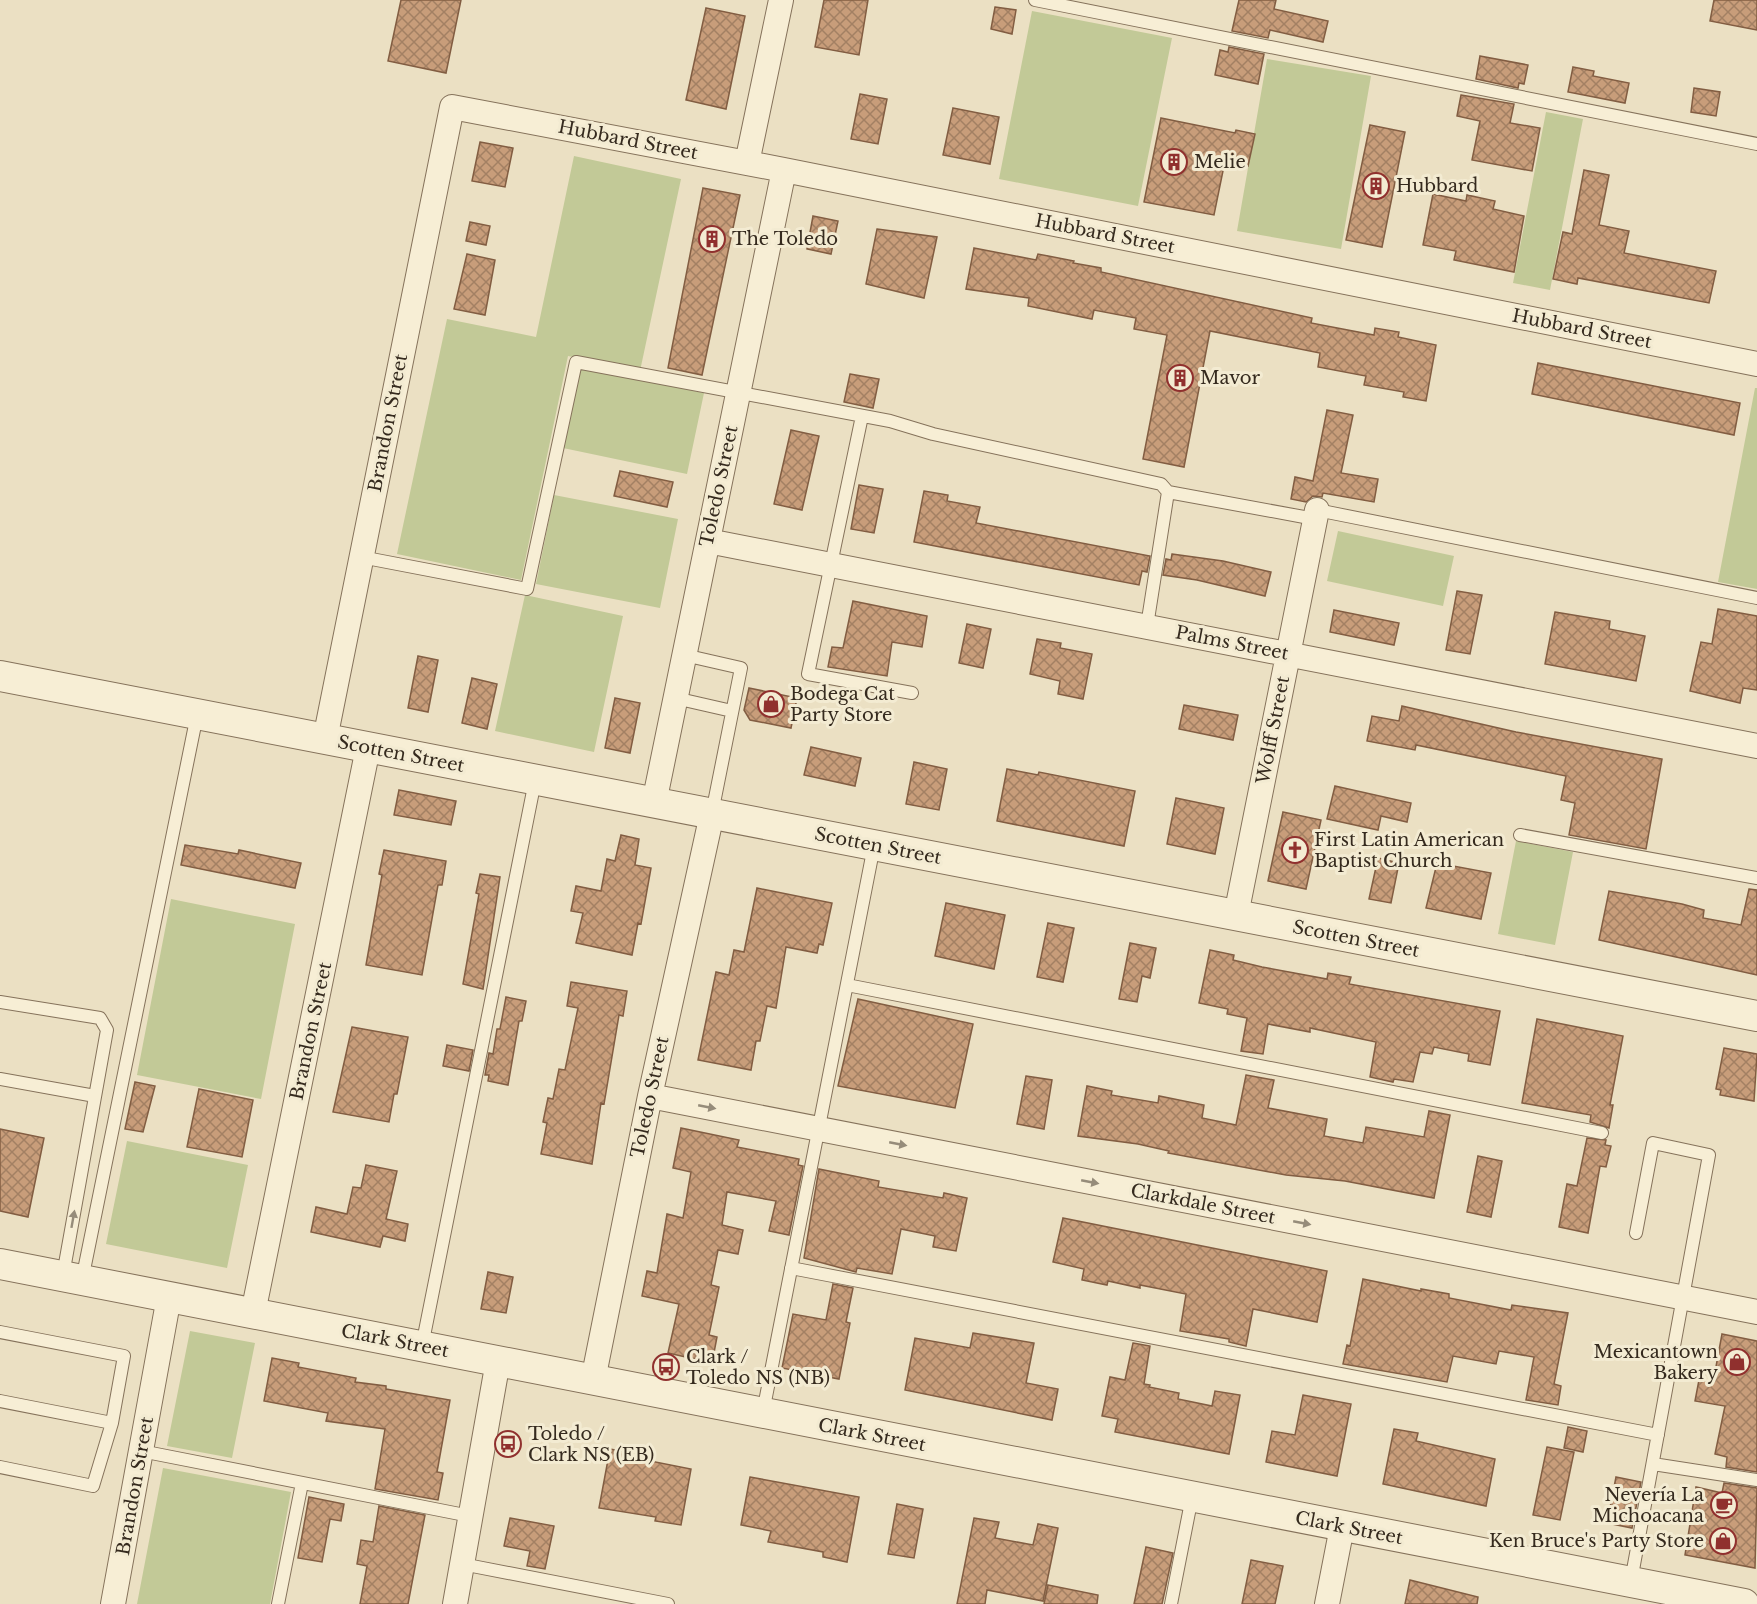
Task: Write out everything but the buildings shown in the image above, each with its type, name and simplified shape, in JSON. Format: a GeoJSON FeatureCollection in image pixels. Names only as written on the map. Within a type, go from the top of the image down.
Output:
{"type":"FeatureCollection","features":[{"type":"Feature","properties":{"kind":"street"},"geometry":{"type":"LineString","coordinates":[[747,163],[781,0]]}},
{"type":"Feature","properties":{"kind":"street","name":"Hubbard Street"},"geometry":{"type":"LineString","coordinates":[[452,107],[784,170],[1757,364]]}},
{"type":"Feature","properties":{"kind":"street","name":"Brandon Street"},"geometry":{"type":"LineString","coordinates":[[325,739],[452,107]]}},
{"type":"Feature","properties":{"kind":"street","name":"Toledo Street"},"geometry":{"type":"LineString","coordinates":[[654,803],[784,170]]}},
{"type":"Feature","properties":{"kind":"street","name":"Wolff Street"},"geometry":{"type":"LineString","coordinates":[[1236,915],[1316,514]]}},
{"type":"Feature","properties":{"kind":"street","name":"Palms Street"},"geometry":{"type":"LineString","coordinates":[[708,541],[1757,746]]}},
{"type":"Feature","properties":{"kind":"street","name":"Scotten Street"},"geometry":{"type":"LineString","coordinates":[[0,676],[1757,1016]]}},
{"type":"Feature","properties":{"kind":"street","name":"Brandon Street"},"geometry":{"type":"LineString","coordinates":[[253,1314],[368,748]]}},
{"type":"Feature","properties":{"kind":"street","name":"Toledo Street"},"geometry":{"type":"LineString","coordinates":[[593,1380],[650,1096],[712,814]]}},
{"type":"Feature","properties":{"kind":"street","name":"Clarkdale Street"},"geometry":{"type":"LineString","coordinates":[[650,1096],[1757,1312]]}},
{"type":"Feature","properties":{"kind":"street","name":"Clark Street"},"geometry":{"type":"LineString","coordinates":[[0,1264],[1630,1582],[1660,1596],[1726,1602]]}},
{"type":"Feature","properties":{"kind":"street","name":"Brandon Street"},"geometry":{"type":"LineString","coordinates":[[113,1604],[169,1297]]}},
{"type":"Feature","properties":{"kind":"street"},"geometry":{"type":"LineString","coordinates":[[455,1604],[498,1361]]}},
{"type":"Feature","properties":{"kind":"street"},"geometry":{"type":"LineString","coordinates":[[1327,1604],[1342,1527]]}},
{"type":"Feature","properties":{"kind":"lane"},"geometry":{"type":"LineString","coordinates":[[1035,0],[1757,144]]}},
{"type":"Feature","properties":{"kind":"lane"},"geometry":{"type":"LineString","coordinates":[[361,557],[527,589],[576,362],[862,416],[933,435],[1161,484],[1168,492],[1316,514],[1757,598]]}},
{"type":"Feature","properties":{"kind":"lane"},"geometry":{"type":"LineString","coordinates":[[862,416],[808,674],[912,693]]}},
{"type":"Feature","properties":{"kind":"lane"},"geometry":{"type":"LineString","coordinates":[[1147,626],[1168,492]]}},
{"type":"Feature","properties":{"kind":"lane"},"geometry":{"type":"LineString","coordinates":[[684,656],[741,668],[712,814]]}},
{"type":"Feature","properties":{"kind":"lane"},"geometry":{"type":"LineString","coordinates":[[675,698],[732,711]]}},
{"type":"Feature","properties":{"kind":"lane"},"geometry":{"type":"LineString","coordinates":[[72,1278],[197,715]]}},
{"type":"Feature","properties":{"kind":"lane"},"geometry":{"type":"LineString","coordinates":[[422,1347],[535,781]]}},
{"type":"Feature","properties":{"kind":"lane"},"geometry":{"type":"LineString","coordinates":[[1520,836],[1757,878]]}},
{"type":"Feature","properties":{"kind":"lane"},"geometry":{"type":"LineString","coordinates":[[762,1413],[874,846]]}},
{"type":"Feature","properties":{"kind":"lane"},"geometry":{"type":"LineString","coordinates":[[846,986],[1602,1133]]}},
{"type":"Feature","properties":{"kind":"lane"},"geometry":{"type":"LineString","coordinates":[[0,1002],[100,1018],[107,1030],[95,1096],[72,1278]]}},
{"type":"Feature","properties":{"kind":"lane"},"geometry":{"type":"LineString","coordinates":[[0,1079],[95,1096]]}},
{"type":"Feature","properties":{"kind":"lane"},"geometry":{"type":"LineString","coordinates":[[1630,1582],[1709,1155],[1653,1143],[1636,1233]]}},
{"type":"Feature","properties":{"kind":"lane"},"geometry":{"type":"LineString","coordinates":[[791,1268],[1658,1435]]}},
{"type":"Feature","properties":{"kind":"lane"},"geometry":{"type":"LineString","coordinates":[[0,1332],[124,1356],[112,1423],[93,1486],[0,1467]]}},
{"type":"Feature","properties":{"kind":"lane"},"geometry":{"type":"LineString","coordinates":[[0,1401],[112,1423]]}},
{"type":"Feature","properties":{"kind":"lane"},"geometry":{"type":"LineString","coordinates":[[141,1450],[470,1516]]}},
{"type":"Feature","properties":{"kind":"lane"},"geometry":{"type":"LineString","coordinates":[[1653,1464],[1757,1480]]}},
{"type":"Feature","properties":{"kind":"lane"},"geometry":{"type":"LineString","coordinates":[[278,1604],[302,1483]]}},
{"type":"Feature","properties":{"kind":"lane"},"geometry":{"type":"LineString","coordinates":[[1171,1604],[1192,1497]]}},
{"type":"Feature","properties":{"kind":"lane"},"geometry":{"type":"LineString","coordinates":[[462,1564],[668,1604]]}},
{"type":"Feature","properties":{"kind":"green space"},"geometry":{"type":"Polygon","coordinates":[[[1032,11],[1172,38],[1138,206],[999,179],[1032,11]]]}},
{"type":"Feature","properties":{"kind":"green space"},"geometry":{"type":"Polygon","coordinates":[[[1267,59],[1371,76],[1341,249],[1237,231],[1267,59]]]}},
{"type":"Feature","properties":{"kind":"green space"},"geometry":{"type":"Polygon","coordinates":[[[1546,112],[1583,119],[1550,290],[1513,283],[1546,112]]]}},
{"type":"Feature","properties":{"kind":"green space"},"geometry":{"type":"Polygon","coordinates":[[[574,156],[681,179],[640,371],[568,356],[521,580],[397,554],[447,319],[536,337],[574,156]]]}},
{"type":"Feature","properties":{"kind":"green space"},"geometry":{"type":"Polygon","coordinates":[[[580,367],[704,393],[687,474],[563,448],[580,367]]]}},
{"type":"Feature","properties":{"kind":"green space"},"geometry":{"type":"Polygon","coordinates":[[[1755,388],[1757,388],[1757,589],[1718,582],[1755,388]]]}},
{"type":"Feature","properties":{"kind":"green space"},"geometry":{"type":"Polygon","coordinates":[[[554,495],[678,519],[660,608],[536,584],[554,495]]]}},
{"type":"Feature","properties":{"kind":"green space"},"geometry":{"type":"Polygon","coordinates":[[[1338,531],[1454,556],[1443,606],[1327,581],[1338,531]]]}},
{"type":"Feature","properties":{"kind":"green space"},"geometry":{"type":"Polygon","coordinates":[[[525,595],[623,616],[594,752],[495,731],[525,595]]]}},
{"type":"Feature","properties":{"kind":"green space"},"geometry":{"type":"Polygon","coordinates":[[[1516,841],[1573,852],[1555,945],[1498,934],[1516,841]]]}},
{"type":"Feature","properties":{"kind":"green space"},"geometry":{"type":"Polygon","coordinates":[[[171,899],[295,924],[261,1099],[137,1075],[171,899]]]}},
{"type":"Feature","properties":{"kind":"green space"},"geometry":{"type":"Polygon","coordinates":[[[127,1141],[248,1165],[227,1268],[106,1244],[127,1141]]]}},
{"type":"Feature","properties":{"kind":"green space"},"geometry":{"type":"Polygon","coordinates":[[[190,1331],[255,1343],[232,1458],[167,1446],[190,1331]]]}},
{"type":"Feature","properties":{"kind":"green space"},"geometry":{"type":"Polygon","coordinates":[[[163,1468],[291,1492],[270,1604],[137,1604],[163,1468]]]}},
{"type":"Feature","properties":{"kind":"place","name":"Melie"},"geometry":{"type":"Point","coordinates":[1174,162]}},
{"type":"Feature","properties":{"kind":"place","name":"Hubbard"},"geometry":{"type":"Point","coordinates":[1376,186]}},
{"type":"Feature","properties":{"kind":"place","name":"The Toledo"},"geometry":{"type":"Point","coordinates":[712,239]}},
{"type":"Feature","properties":{"kind":"place","name":"Mavor"},"geometry":{"type":"Point","coordinates":[1180,378]}},
{"type":"Feature","properties":{"kind":"place","name":"Bodega Cat Party Store"},"geometry":{"type":"Point","coordinates":[771,704]}},
{"type":"Feature","properties":{"kind":"place","name":"First Latin American Baptist Church"},"geometry":{"type":"Point","coordinates":[1295,850]}},
{"type":"Feature","properties":{"kind":"place","name":"Mexicantown Bakery"},"geometry":{"type":"Point","coordinates":[1737,1362]}},
{"type":"Feature","properties":{"kind":"place","name":"Clark / Toledo NS (NB)"},"geometry":{"type":"Point","coordinates":[666,1367]}},
{"type":"Feature","properties":{"kind":"place","name":"Toledo / Clark NS (EB)"},"geometry":{"type":"Point","coordinates":[508,1444]}},
{"type":"Feature","properties":{"kind":"place","name":"Nevería La Michoacana"},"geometry":{"type":"Point","coordinates":[1724,1505]}},
{"type":"Feature","properties":{"kind":"place","name":"Ken Bruce's Party Store"},"geometry":{"type":"Point","coordinates":[1723,1541]}}]}
